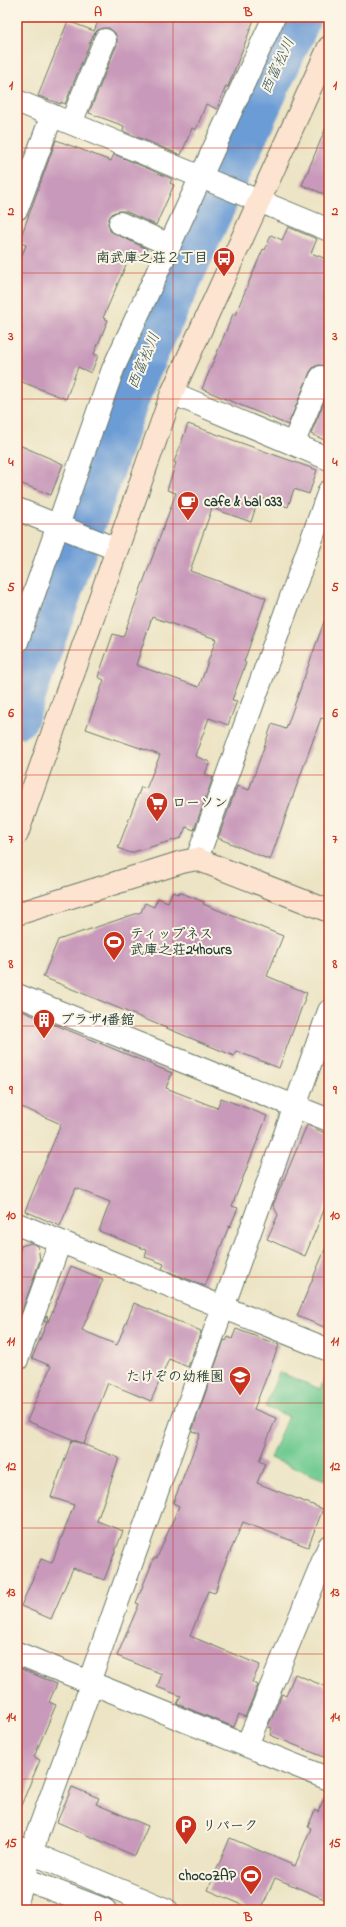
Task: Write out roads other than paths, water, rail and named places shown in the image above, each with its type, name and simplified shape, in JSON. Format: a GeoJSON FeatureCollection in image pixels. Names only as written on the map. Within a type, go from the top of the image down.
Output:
{"type":"FeatureCollection","features":[{"type":"Feature","properties":{"kind":"street"},"geometry":{"type":"LineString","coordinates":[[17,642],[64,528],[114,369],[170,245],[206,180],[274,17]]}},
{"type":"Feature","properties":{"kind":"street"},"geometry":{"type":"LineString","coordinates":[[17,209],[61,119],[105,40]]}},
{"type":"Feature","properties":{"kind":"street"},"geometry":{"type":"LineString","coordinates":[[17,834],[172,393],[250,198],[329,47]]}},
{"type":"Feature","properties":{"kind":"street"},"geometry":{"type":"LineString","coordinates":[[17,101],[329,230]]}},
{"type":"Feature","properties":{"kind":"street"},"geometry":{"type":"LineString","coordinates":[[120,223],[170,245]]}},
{"type":"Feature","properties":{"kind":"street"},"geometry":{"type":"LineString","coordinates":[[293,444],[321,377],[329,380]]}},
{"type":"Feature","properties":{"kind":"street"},"geometry":{"type":"LineString","coordinates":[[172,393],[329,459]]}},
{"type":"Feature","properties":{"kind":"street"},"geometry":{"type":"LineString","coordinates":[[197,859],[329,491]]}},
{"type":"Feature","properties":{"kind":"street"},"geometry":{"type":"LineString","coordinates":[[17,509],[116,549]]}},
{"type":"Feature","properties":{"kind":"street"},"geometry":{"type":"LineString","coordinates":[[17,914],[182,862],[197,859],[329,911]]}},
{"type":"Feature","properties":{"kind":"street"},"geometry":{"type":"LineString","coordinates":[[17,995],[329,1120]]}},
{"type":"Feature","properties":{"kind":"street"},"geometry":{"type":"LineString","coordinates":[[17,1902],[24,1850],[38,1832],[88,1694],[89,1682],[329,1011]]}},
{"type":"Feature","properties":{"kind":"street"},"geometry":{"type":"LineString","coordinates":[[17,1224],[329,1350]]}},
{"type":"Feature","properties":{"kind":"street"},"geometry":{"type":"LineString","coordinates":[[17,1360],[60,1242]]}},
{"type":"Feature","properties":{"kind":"street"},"geometry":{"type":"LineString","coordinates":[[247,1746],[329,1546]]}},
{"type":"Feature","properties":{"kind":"street"},"geometry":{"type":"LineString","coordinates":[[17,1653],[329,1779]]}},
{"type":"Feature","properties":{"kind":"street"},"geometry":{"type":"LineString","coordinates":[[24,1850],[167,1910]]}},
{"type":"Feature","properties":{"kind":"street"},"geometry":{"type":"LineString","coordinates":[[20,1877],[105,1910]]}},
{"type":"Feature","properties":{"kind":"waterway","name":"西富松川"},"geometry":{"type":"LineString","coordinates":[[17,717],[134,381],[300,17]]}},
{"type":"Feature","properties":{"kind":"place","name":"南武庫之荘２丁目"},"geometry":{"type":"Point","coordinates":[224,278]}},
{"type":"Feature","properties":{"kind":"place","name":"cafe & bal 033"},"geometry":{"type":"Point","coordinates":[188,522]}},
{"type":"Feature","properties":{"kind":"place","name":"ローソン"},"geometry":{"type":"Point","coordinates":[157,822]}},
{"type":"Feature","properties":{"kind":"place","name":"ティップネス 武庫之荘24hours"},"geometry":{"type":"Point","coordinates":[114,962]}},
{"type":"Feature","properties":{"kind":"place","name":"プラザ1番館"},"geometry":{"type":"Point","coordinates":[44,1040]}},
{"type":"Feature","properties":{"kind":"place","name":"たけぞの幼稚園"},"geometry":{"type":"Point","coordinates":[240,1396]}},
{"type":"Feature","properties":{"kind":"place","name":"リパーク"},"geometry":{"type":"Point","coordinates":[186,1846]}},
{"type":"Feature","properties":{"kind":"place","name":"chocoZAP"},"geometry":{"type":"Point","coordinates":[251,1896]}}]}
